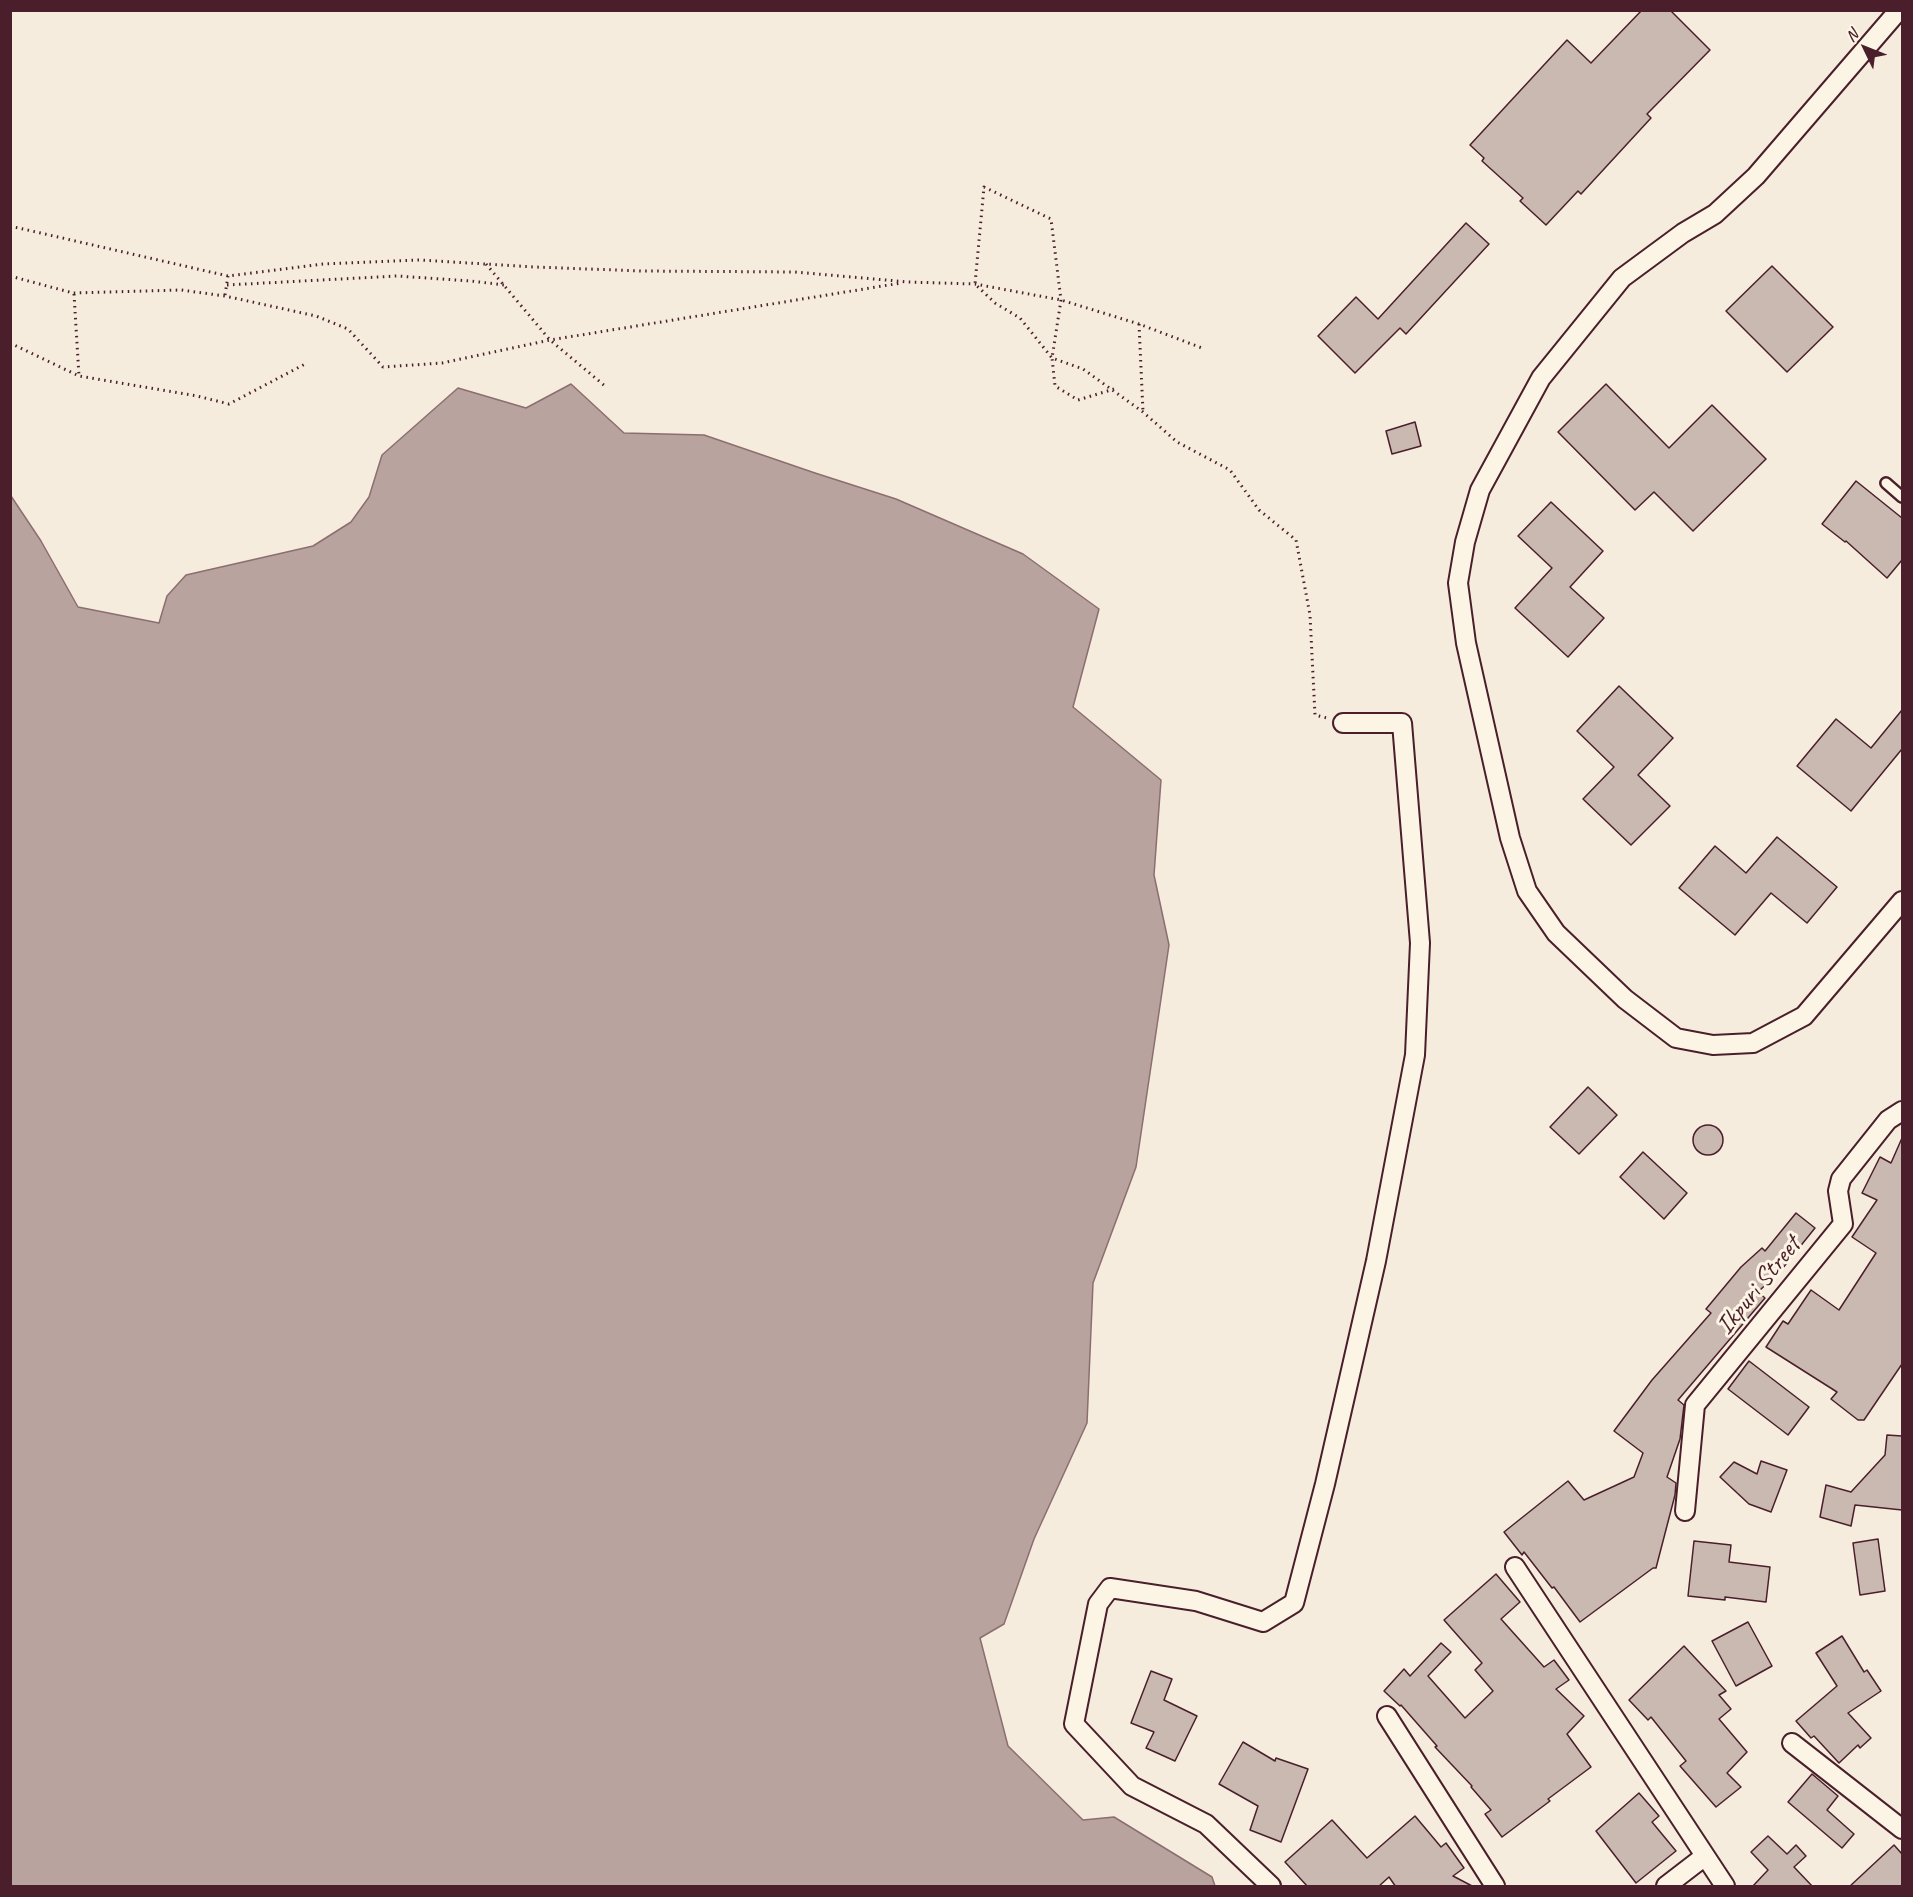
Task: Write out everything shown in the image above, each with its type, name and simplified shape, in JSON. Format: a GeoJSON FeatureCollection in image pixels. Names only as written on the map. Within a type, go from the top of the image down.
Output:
{"type":"FeatureCollection","features":[{"type":"Feature","properties":{"kind":"street"},"geometry":{"type":"LineString","coordinates":[[1899,10],[1756,176],[1715,214],[1683,233],[1622,278],[1541,378],[1480,490],[1465,542],[1458,583],[1466,643],[1510,838],[1527,891],[1556,933],[1624,999],[1676,1038],[1713,1045],[1753,1043],[1804,1016],[1902,901]]}},
{"type":"Feature","properties":{"kind":"street"},"geometry":{"type":"LineString","coordinates":[[1271,1887],[1206,1824],[1132,1786],[1074,1724],[1098,1604],[1110,1588],[1196,1601],[1263,1622],[1294,1603],[1376,1261],[1415,1055],[1420,943],[1402,723],[1343,723]]}},
{"type":"Feature","properties":{"kind":"street","name":"Ikpuri Street"},"geometry":{"type":"LineString","coordinates":[[1684,1511],[1695,1405],[1843,1224],[1838,1191],[1841,1179],[1888,1120],[1902,1111]]}},
{"type":"Feature","properties":{"kind":"street"},"geometry":{"type":"LineString","coordinates":[[1515,1567],[1725,1887]]}},
{"type":"Feature","properties":{"kind":"street"},"geometry":{"type":"LineString","coordinates":[[1387,1716],[1496,1887]]}},
{"type":"Feature","properties":{"kind":"street"},"geometry":{"type":"LineString","coordinates":[[1792,1743],[1902,1829]]}},
{"type":"Feature","properties":{"kind":"street"},"geometry":{"type":"LineString","coordinates":[[1666,1887],[1705,1856]]}},
{"type":"Feature","properties":{"kind":"lane"},"geometry":{"type":"LineString","coordinates":[[1886,483],[1902,497]]}},
{"type":"Feature","properties":{"kind":"path"},"geometry":{"type":"LineString","coordinates":[[975,284],[984,187],[1051,219],[1061,300],[1052,358],[1055,386],[1078,400],[1114,389]]}},
{"type":"Feature","properties":{"kind":"path"},"geometry":{"type":"LineString","coordinates":[[10,226],[228,276],[323,264],[420,260],[642,271],[795,272],[908,282],[975,284],[1061,300],[1138,324],[1202,348]]}},
{"type":"Feature","properties":{"kind":"path"},"geometry":{"type":"LineString","coordinates":[[486,264],[550,340],[605,386]]}},
{"type":"Feature","properties":{"kind":"path"},"geometry":{"type":"LineString","coordinates":[[10,276],[74,293],[181,290],[225,296],[316,316],[348,329],[383,367],[442,363],[550,340],[908,282]]}},
{"type":"Feature","properties":{"kind":"path"},"geometry":{"type":"LineString","coordinates":[[225,296],[228,276]]}},
{"type":"Feature","properties":{"kind":"path"},"geometry":{"type":"LineString","coordinates":[[227,285],[397,276],[504,285]]}},
{"type":"Feature","properties":{"kind":"path"},"geometry":{"type":"LineString","coordinates":[[975,284],[995,303],[1020,318],[1052,358],[1083,369],[1114,389],[1177,441],[1230,470],[1259,510],[1296,540],[1310,615],[1315,715],[1343,723]]}},
{"type":"Feature","properties":{"kind":"path"},"geometry":{"type":"LineString","coordinates":[[74,293],[79,376]]}},
{"type":"Feature","properties":{"kind":"path"},"geometry":{"type":"LineString","coordinates":[[1138,324],[1143,412]]}},
{"type":"Feature","properties":{"kind":"path"},"geometry":{"type":"LineString","coordinates":[[10,343],[79,376],[197,396],[229,404],[307,363]]}},
{"type":"Feature","properties":{"kind":"shaded area"},"geometry":{"type":"Polygon","coordinates":[[[571,384],[624,433],[704,435],[896,499],[1023,554],[1099,609],[1073,707],[1161,780],[1154,875],[1169,945],[1136,1167],[1093,1283],[1087,1423],[1034,1539],[1004,1624],[980,1638],[1008,1746],[1083,1820],[1114,1817],[1212,1877],[1215,1886],[11,1886],[11,496],[41,541],[78,607],[159,623],[167,596],[186,575],[313,546],[351,522],[369,497],[382,455],[458,388],[526,408],[571,384]]]}},
{"type":"Feature","properties":{"kind":"building"},"geometry":{"type":"Polygon","coordinates":[[[1642,10],[1670,10],[1710,50],[1647,114],[1651,118],[1581,194],[1578,191],[1546,225],[1520,201],[1523,198],[1482,161],[1484,158],[1470,145],[1567,40],[1591,63],[1642,10]]]}},
{"type":"Feature","properties":{"kind":"building"},"geometry":{"type":"Polygon","coordinates":[[[1466,223],[1489,244],[1406,334],[1400,328],[1355,373],[1318,336],[1356,297],[1378,319],[1466,223]]]}},
{"type":"Feature","properties":{"kind":"building"},"geometry":{"type":"Polygon","coordinates":[[[1772,266],[1833,327],[1787,372],[1726,311],[1772,266]]]}},
{"type":"Feature","properties":{"kind":"building"},"geometry":{"type":"Polygon","coordinates":[[[1606,384],[1669,448],[1712,405],[1766,459],[1693,531],[1654,492],[1635,510],[1558,432],[1606,384]]]}},
{"type":"Feature","properties":{"kind":"building"},"geometry":{"type":"Polygon","coordinates":[[[1415,422],[1421,446],[1392,454],[1386,431],[1415,422]]]}},
{"type":"Feature","properties":{"kind":"building"},"geometry":{"type":"Polygon","coordinates":[[[1856,481],[1902,518],[1902,560],[1887,578],[1846,541],[1822,524],[1856,481]]]}},
{"type":"Feature","properties":{"kind":"building"},"geometry":{"type":"Polygon","coordinates":[[[1551,502],[1603,551],[1570,587],[1604,618],[1568,657],[1515,608],[1552,568],[1518,536],[1551,502]]]}},
{"type":"Feature","properties":{"kind":"building"},"geometry":{"type":"Polygon","coordinates":[[[1619,686],[1673,738],[1638,775],[1670,806],[1631,845],[1583,799],[1614,767],[1577,731],[1619,686]]]}},
{"type":"Feature","properties":{"kind":"building"},"geometry":{"type":"Polygon","coordinates":[[[1902,710],[1902,749],[1851,811],[1797,766],[1836,719],[1871,748],[1902,710]]]}},
{"type":"Feature","properties":{"kind":"building"},"geometry":{"type":"Polygon","coordinates":[[[1777,837],[1837,887],[1807,923],[1771,893],[1735,935],[1679,888],[1715,846],[1746,873],[1777,837]]]}},
{"type":"Feature","properties":{"kind":"building"},"geometry":{"type":"Polygon","coordinates":[[[1588,1087],[1617,1115],[1579,1154],[1550,1127],[1588,1087]]]}},
{"type":"Feature","properties":{"kind":"building"},"geometry":{"type":"Polygon","coordinates":[[[1708,1125],[1719,1129],[1723,1140],[1719,1151],[1708,1155],[1697,1151],[1693,1140],[1697,1129],[1708,1125]]]}},
{"type":"Feature","properties":{"kind":"building"},"geometry":{"type":"Polygon","coordinates":[[[1902,1138],[1902,1364],[1864,1420],[1858,1420],[1831,1399],[1837,1392],[1766,1347],[1783,1321],[1788,1324],[1811,1290],[1839,1310],[1876,1253],[1852,1237],[1877,1200],[1862,1193],[1880,1157],[1891,1163],[1902,1138]]]}},
{"type":"Feature","properties":{"kind":"building"},"geometry":{"type":"Polygon","coordinates":[[[1643,1152],[1687,1193],[1664,1219],[1620,1177],[1643,1152]]]}},
{"type":"Feature","properties":{"kind":"building"},"geometry":{"type":"Polygon","coordinates":[[[1796,1213],[1815,1228],[1782,1269],[1758,1292],[1765,1298],[1678,1400],[1684,1405],[1680,1439],[1667,1477],[1676,1483],[1675,1495],[1656,1568],[1580,1622],[1554,1587],[1552,1588],[1524,1552],[1522,1555],[1504,1532],[1568,1481],[1584,1500],[1634,1477],[1643,1453],[1614,1431],[1652,1380],[1711,1313],[1706,1309],[1741,1267],[1762,1248],[1765,1251],[1796,1213]]]}},
{"type":"Feature","properties":{"kind":"building"},"geometry":{"type":"Polygon","coordinates":[[[1749,1361],[1809,1407],[1788,1435],[1728,1389],[1749,1361]]]}},
{"type":"Feature","properties":{"kind":"building"},"geometry":{"type":"Polygon","coordinates":[[[1887,1435],[1902,1436],[1902,1510],[1855,1505],[1851,1526],[1820,1517],[1826,1485],[1851,1492],[1885,1455],[1887,1435]]]}},
{"type":"Feature","properties":{"kind":"building"},"geometry":{"type":"Polygon","coordinates":[[[1761,1461],[1787,1470],[1771,1512],[1749,1504],[1720,1477],[1734,1462],[1757,1474],[1761,1461]]]}},
{"type":"Feature","properties":{"kind":"building"},"geometry":{"type":"Polygon","coordinates":[[[1878,1539],[1885,1591],[1860,1595],[1853,1543],[1878,1539]]]}},
{"type":"Feature","properties":{"kind":"building"},"geometry":{"type":"Polygon","coordinates":[[[1694,1541],[1731,1545],[1729,1562],[1770,1567],[1766,1602],[1725,1597],[1725,1600],[1688,1596],[1694,1541]]]}},
{"type":"Feature","properties":{"kind":"building"},"geometry":{"type":"Polygon","coordinates":[[[1496,1574],[1520,1602],[1501,1619],[1544,1667],[1554,1660],[1569,1680],[1556,1689],[1584,1716],[1567,1734],[1591,1767],[1502,1837],[1485,1814],[1491,1810],[1472,1786],[1435,1747],[1437,1746],[1401,1705],[1384,1691],[1404,1669],[1410,1676],[1441,1643],[1451,1652],[1428,1676],[1465,1718],[1493,1691],[1475,1670],[1482,1663],[1444,1620],[1496,1574]]]}},
{"type":"Feature","properties":{"kind":"building"},"geometry":{"type":"Polygon","coordinates":[[[1748,1622],[1772,1666],[1736,1686],[1712,1641],[1748,1622]]]}},
{"type":"Feature","properties":{"kind":"building"},"geometry":{"type":"Polygon","coordinates":[[[1842,1636],[1864,1672],[1867,1670],[1881,1691],[1848,1713],[1871,1738],[1860,1748],[1858,1745],[1839,1763],[1814,1736],[1811,1738],[1796,1721],[1837,1686],[1816,1653],[1842,1636]]]}},
{"type":"Feature","properties":{"kind":"building"},"geometry":{"type":"Polygon","coordinates":[[[1684,1646],[1726,1691],[1719,1695],[1731,1709],[1719,1719],[1747,1752],[1727,1773],[1741,1787],[1716,1807],[1680,1766],[1686,1761],[1651,1717],[1648,1720],[1629,1700],[1684,1646]]]}},
{"type":"Feature","properties":{"kind":"building"},"geometry":{"type":"Polygon","coordinates":[[[1151,1671],[1172,1679],[1164,1700],[1197,1716],[1175,1761],[1146,1748],[1154,1732],[1131,1723],[1151,1671]]]}},
{"type":"Feature","properties":{"kind":"building"},"geometry":{"type":"Polygon","coordinates":[[[1243,1742],[1275,1761],[1276,1758],[1308,1769],[1281,1842],[1250,1830],[1258,1806],[1219,1784],[1243,1742]]]}},
{"type":"Feature","properties":{"kind":"building"},"geometry":{"type":"Polygon","coordinates":[[[1812,1774],[1838,1796],[1827,1810],[1854,1834],[1842,1848],[1788,1802],[1812,1774]]]}},
{"type":"Feature","properties":{"kind":"building"},"geometry":{"type":"Polygon","coordinates":[[[1639,1793],[1659,1816],[1652,1822],[1676,1851],[1636,1883],[1596,1831],[1639,1793]]]}},
{"type":"Feature","properties":{"kind":"building"},"geometry":{"type":"Polygon","coordinates":[[[1415,1816],[1441,1847],[1446,1843],[1464,1868],[1453,1876],[1474,1887],[1396,1887],[1389,1877],[1378,1887],[1308,1887],[1285,1862],[1332,1820],[1367,1858],[1415,1816]]]}},
{"type":"Feature","properties":{"kind":"building"},"geometry":{"type":"Polygon","coordinates":[[[1768,1836],[1787,1854],[1796,1845],[1806,1856],[1794,1867],[1813,1887],[1752,1887],[1768,1870],[1751,1852],[1768,1836]]]}},
{"type":"Feature","properties":{"kind":"building"},"geometry":{"type":"Polygon","coordinates":[[[1894,1845],[1902,1854],[1902,1887],[1849,1887],[1894,1845]]]}}]}
